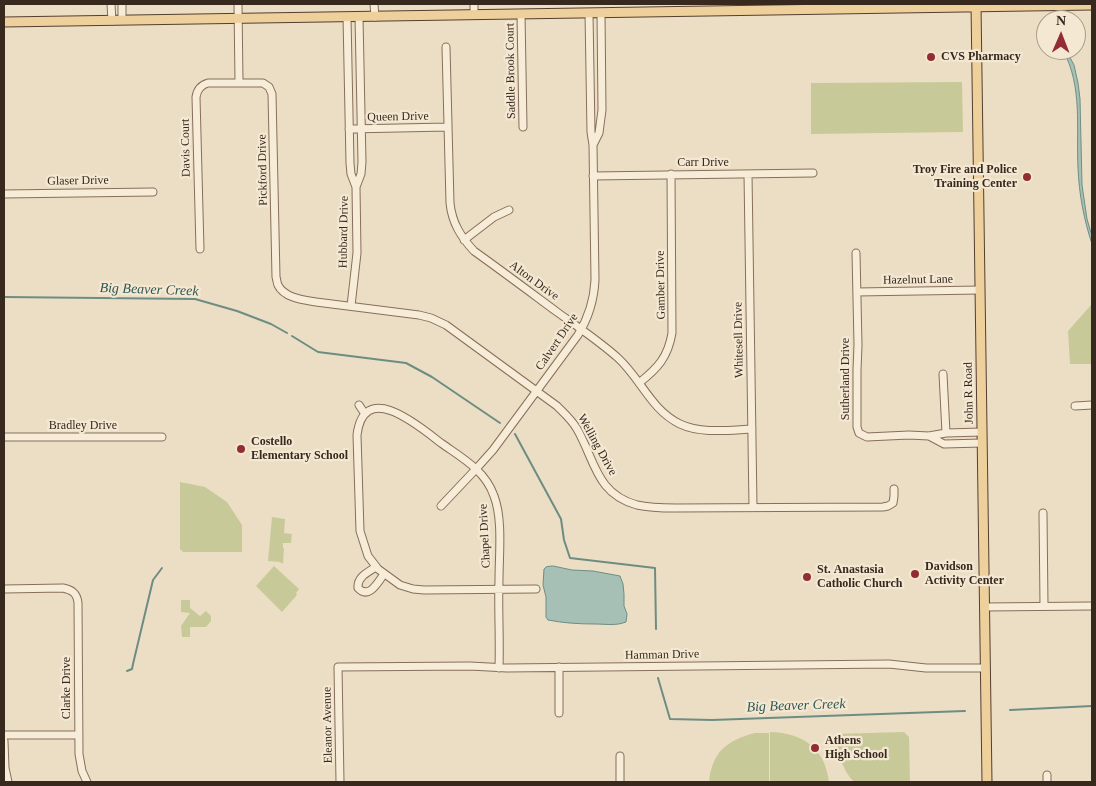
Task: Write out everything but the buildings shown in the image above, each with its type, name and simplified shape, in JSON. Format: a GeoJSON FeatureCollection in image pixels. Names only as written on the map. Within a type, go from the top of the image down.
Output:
{"type":"FeatureCollection","features":[{"type":"Feature","properties":{"kind":"main road","name":"John R Road"},"geometry":{"type":"LineString","coordinates":[[976,5],[987,782]]}},
{"type":"Feature","properties":{"kind":"main road"},"geometry":{"type":"LineString","coordinates":[[4,22],[601,13],[684,8],[1092,5]]}},
{"type":"Feature","properties":{"kind":"street"},"geometry":{"type":"LineString","coordinates":[[111,4],[112,20]]}},
{"type":"Feature","properties":{"kind":"street"},"geometry":{"type":"LineString","coordinates":[[122,4],[122,20]]}},
{"type":"Feature","properties":{"kind":"street"},"geometry":{"type":"LineString","coordinates":[[238,4],[239,82]]}},
{"type":"Feature","properties":{"kind":"street"},"geometry":{"type":"LineString","coordinates":[[374,4],[374,16]]}},
{"type":"Feature","properties":{"kind":"street"},"geometry":{"type":"LineString","coordinates":[[474,4],[474,15]]}},
{"type":"Feature","properties":{"kind":"street","name":"Calvert Drive"},"geometry":{"type":"LineString","coordinates":[[441,506],[493,450],[581,329],[591,309],[595,289],[589,13]]}},
{"type":"Feature","properties":{"kind":"street","name":"Calvert Drive"},"geometry":{"type":"LineString","coordinates":[[593,146],[599,133],[602,116],[601,13]]}},
{"type":"Feature","properties":{"kind":"street","name":"Saddle Brook Court"},"geometry":{"type":"LineString","coordinates":[[521,14],[523,127]]}},
{"type":"Feature","properties":{"kind":"street","name":"Hubbard Drive"},"geometry":{"type":"LineString","coordinates":[[347,17],[350,168],[356,187],[357,253],[351,306]]}},
{"type":"Feature","properties":{"kind":"street","name":"Hubbard Drive"},"geometry":{"type":"LineString","coordinates":[[356,187],[362,168],[359,17]]}},
{"type":"Feature","properties":{"kind":"street","name":"Alton Drive"},"geometry":{"type":"LineString","coordinates":[[446,47],[450,210],[454,223],[464,240],[474,251],[581,329],[620,360],[667,417],[680,424],[701,430],[752,430]]}},
{"type":"Feature","properties":{"kind":"street"},"geometry":{"type":"LineString","coordinates":[[590,76],[602,76]]}},
{"type":"Feature","properties":{"kind":"street"},"geometry":{"type":"LineString","coordinates":[[348,81],[360,80]]}},
{"type":"Feature","properties":{"kind":"street","name":"Davis Court"},"geometry":{"type":"LineString","coordinates":[[200,249],[196,94],[201,86],[208,83],[239,82]]}},
{"type":"Feature","properties":{"kind":"street","name":"Pickford Drive"},"geometry":{"type":"LineString","coordinates":[[239,82],[263,83],[269,87],[272,94],[276,277],[278,286]]}},
{"type":"Feature","properties":{"kind":"street","name":"Queen Drive"},"geometry":{"type":"LineString","coordinates":[[349,129],[448,127]]}},
{"type":"Feature","properties":{"kind":"street","name":"Carr Drive"},"geometry":{"type":"LineString","coordinates":[[593,176],[813,173]]}},
{"type":"Feature","properties":{"kind":"street","name":"Gamber Drive"},"geometry":{"type":"LineString","coordinates":[[639,383],[654,371],[661,362],[670,346],[672,333],[670,174]]}},
{"type":"Feature","properties":{"kind":"street","name":"Whitesell Drive"},"geometry":{"type":"LineString","coordinates":[[748,174],[753,507]]}},
{"type":"Feature","properties":{"kind":"street","name":"Glaser Drive"},"geometry":{"type":"LineString","coordinates":[[4,194],[153,191]]}},
{"type":"Feature","properties":{"kind":"street"},"geometry":{"type":"LineString","coordinates":[[464,240],[494,217],[509,210]]}},
{"type":"Feature","properties":{"kind":"street","name":"Sutherland Drive"},"geometry":{"type":"LineString","coordinates":[[856,254],[858,344],[856,381],[857,427],[859,433],[867,437],[929,436],[946,433],[982,432]]}},
{"type":"Feature","properties":{"kind":"street","name":"Welling Drive"},"geometry":{"type":"LineString","coordinates":[[278,286],[285,293],[300,299],[419,315],[441,322],[567,416],[577,430],[598,474],[606,486],[623,499],[637,505],[648,507],[883,507],[891,505],[894,500],[894,489]]}},
{"type":"Feature","properties":{"kind":"street","name":"Hazelnut Lane"},"geometry":{"type":"LineString","coordinates":[[857,292],[980,290]]}},
{"type":"Feature","properties":{"kind":"street"},"geometry":{"type":"LineString","coordinates":[[943,374],[946,433]]}},
{"type":"Feature","properties":{"kind":"street"},"geometry":{"type":"LineString","coordinates":[[359,405],[365,414],[358,424],[357,435],[360,531],[368,556],[376,566],[400,585],[413,589],[536,589]]}},
{"type":"Feature","properties":{"kind":"street"},"geometry":{"type":"LineString","coordinates":[[1075,406],[1092,405]]}},
{"type":"Feature","properties":{"kind":"street","name":"Chapel Drive"},"geometry":{"type":"LineString","coordinates":[[365,414],[370,410],[384,408],[411,420],[476,469],[489,485],[496,502],[499,530],[499,668]]}},
{"type":"Feature","properties":{"kind":"street","name":"Sutherland Drive"},"geometry":{"type":"LineString","coordinates":[[929,436],[944,444],[982,443]]}},
{"type":"Feature","properties":{"kind":"street","name":"Bradley Drive"},"geometry":{"type":"LineString","coordinates":[[4,437],[162,437]]}},
{"type":"Feature","properties":{"kind":"street"},"geometry":{"type":"LineString","coordinates":[[1043,513],[1044,606]]}},
{"type":"Feature","properties":{"kind":"street"},"geometry":{"type":"LineString","coordinates":[[376,566],[358,580],[358,588],[365,592],[371,590],[384,574]]}},
{"type":"Feature","properties":{"kind":"street","name":"Clarke Drive"},"geometry":{"type":"LineString","coordinates":[[4,589],[63,588],[75,593],[78,603],[80,766],[87,782]]}},
{"type":"Feature","properties":{"kind":"street"},"geometry":{"type":"LineString","coordinates":[[984,607],[1092,606]]}},
{"type":"Feature","properties":{"kind":"street","name":"Hamman Drive"},"geometry":{"type":"LineString","coordinates":[[338,667],[470,666],[499,668],[889,664],[926,668],[985,668]]}},
{"type":"Feature","properties":{"kind":"street","name":"Eleanor Avenue"},"geometry":{"type":"LineString","coordinates":[[338,667],[340,782]]}},
{"type":"Feature","properties":{"kind":"street"},"geometry":{"type":"LineString","coordinates":[[558,667],[559,712]]}},
{"type":"Feature","properties":{"kind":"street"},"geometry":{"type":"LineString","coordinates":[[4,735],[79,735]]}},
{"type":"Feature","properties":{"kind":"street"},"geometry":{"type":"LineString","coordinates":[[4,740],[8,782]]}},
{"type":"Feature","properties":{"kind":"street"},"geometry":{"type":"LineString","coordinates":[[620,756],[620,782]]}},
{"type":"Feature","properties":{"kind":"green space"},"geometry":{"type":"Polygon","coordinates":[[[962,82],[963,132],[811,134],[811,83],[962,82]]]}},
{"type":"Feature","properties":{"kind":"green space"},"geometry":{"type":"Polygon","coordinates":[[[1091,305],[1092,364],[1070,364],[1068,331],[1091,305]]]}},
{"type":"Feature","properties":{"kind":"green space"},"geometry":{"type":"Polygon","coordinates":[[[180,482],[205,487],[227,502],[242,525],[242,552],[183,552],[180,549],[180,482]]]}},
{"type":"Feature","properties":{"kind":"green space"},"geometry":{"type":"Polygon","coordinates":[[[272,517],[285,519],[284,533],[292,534],[291,543],[283,543],[283,564],[268,561],[272,517]]]}},
{"type":"Feature","properties":{"kind":"green space"},"geometry":{"type":"Polygon","coordinates":[[[274,566],[299,589],[296,593],[297,595],[282,612],[256,586],[274,566]]]}},
{"type":"Feature","properties":{"kind":"green space"},"geometry":{"type":"Polygon","coordinates":[[[181,600],[190,600],[190,608],[200,616],[206,611],[211,616],[211,621],[206,627],[190,627],[190,637],[182,637],[181,626],[190,613],[181,612],[181,600]]]}},
{"type":"Feature","properties":{"kind":"green space"},"geometry":{"type":"Polygon","coordinates":[[[770,732],[793,735],[810,745],[823,760],[829,782],[770,782],[770,732]]]}},
{"type":"Feature","properties":{"kind":"green space"},"geometry":{"type":"Polygon","coordinates":[[[904,732],[909,737],[910,782],[854,782],[843,766],[835,734],[904,732]]]}},
{"type":"Feature","properties":{"kind":"green space"},"geometry":{"type":"Polygon","coordinates":[[[755,733],[769,733],[769,782],[709,782],[717,755],[736,739],[755,733]]]}},
{"type":"Feature","properties":{"kind":"shaded area"},"geometry":{"type":"Polygon","coordinates":[[[1067,60],[1071,60],[1078,83],[1082,185],[1092,244],[1084,216],[1079,187],[1076,93],[1074,78],[1067,60]]]}},
{"type":"Feature","properties":{"kind":"shaded area"},"geometry":{"type":"Polygon","coordinates":[[[553,566],[620,576],[623,584],[624,606],[627,614],[626,622],[607,624],[548,620],[546,617],[546,597],[543,585],[544,569],[553,566]]]}},
{"type":"Feature","properties":{"kind":"waterway","name":"Big Beaver Creek"},"geometry":{"type":"LineString","coordinates":[[4,297],[195,299],[237,311],[271,324],[287,333]]}},
{"type":"Feature","properties":{"kind":"waterway","name":"Big Beaver Creek"},"geometry":{"type":"LineString","coordinates":[[292,336],[318,352],[406,363],[432,377],[500,423]]}},
{"type":"Feature","properties":{"kind":"waterway","name":"Big Beaver Creek"},"geometry":{"type":"LineString","coordinates":[[515,434],[561,519],[564,540],[570,558],[655,568],[656,629]]}},
{"type":"Feature","properties":{"kind":"waterway"},"geometry":{"type":"LineString","coordinates":[[127,671],[132,669],[153,580],[162,568]]}},
{"type":"Feature","properties":{"kind":"waterway","name":"Big Beaver Creek"},"geometry":{"type":"LineString","coordinates":[[658,678],[670,719],[712,720],[965,711]]}},
{"type":"Feature","properties":{"kind":"waterway","name":"Big Beaver Creek"},"geometry":{"type":"LineString","coordinates":[[1010,710],[1092,706]]}},
{"type":"Feature","properties":{"kind":"place","name":"CVS Pharmacy"},"geometry":{"type":"Point","coordinates":[931,57]}},
{"type":"Feature","properties":{"kind":"place","name":"Troy Fire and Police Training Center"},"geometry":{"type":"Point","coordinates":[1027,177]}},
{"type":"Feature","properties":{"kind":"place","name":"Costello Elementary School"},"geometry":{"type":"Point","coordinates":[241,449]}},
{"type":"Feature","properties":{"kind":"place","name":"Davidson Activity Center"},"geometry":{"type":"Point","coordinates":[915,574]}},
{"type":"Feature","properties":{"kind":"place","name":"St. Anastasia Catholic Church"},"geometry":{"type":"Point","coordinates":[807,577]}},
{"type":"Feature","properties":{"kind":"place","name":"Athens High School"},"geometry":{"type":"Point","coordinates":[815,748]}}]}
